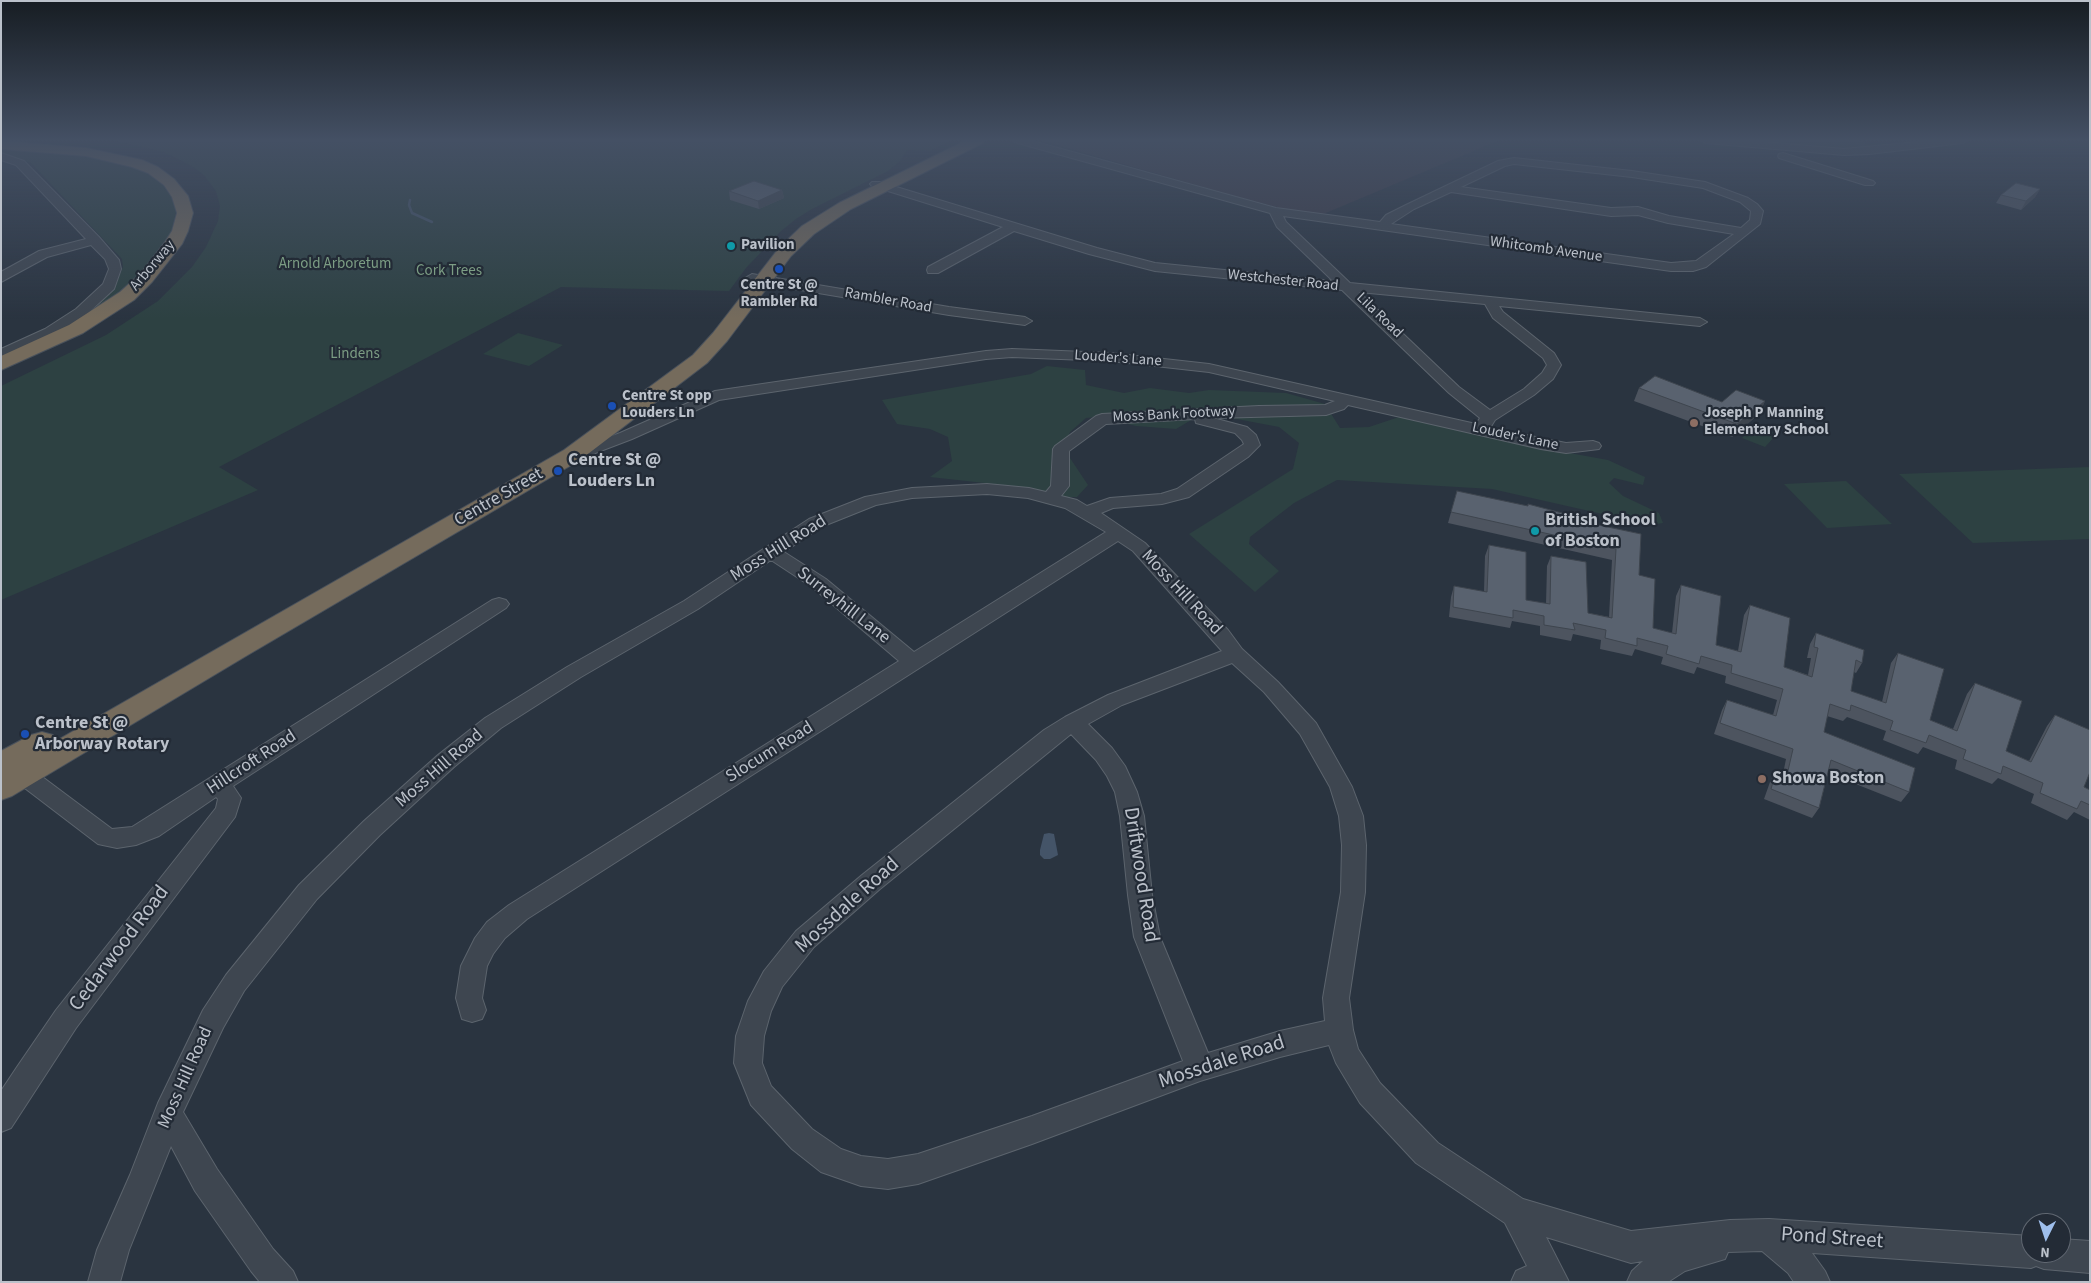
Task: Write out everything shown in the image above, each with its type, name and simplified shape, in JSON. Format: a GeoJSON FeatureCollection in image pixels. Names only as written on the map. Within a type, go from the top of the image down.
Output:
{"type":"FeatureCollection","features":[{"type":"Feature","properties":{"kind":"highway","name":"Arborway"},"geometry":{"type":"LineString","coordinates":[[1,364],[76,330],[127,296],[146,278],[170,248],[179,232],[184,213],[182,200]]}},
{"type":"Feature","properties":{"kind":"highway","name":"Arborway"},"geometry":{"type":"LineString","coordinates":[[1,372],[82,335],[130,305],[153,286],[188,242],[197,221],[199,207],[197,200]]}},
{"type":"Feature","properties":{"kind":"highway","name":"Centre Street"},"geometry":{"type":"LineString","coordinates":[[8,772],[562,449],[688,356],[788,248],[808,230],[855,200]]}},
{"type":"Feature","properties":{"kind":"highway","name":"Centre Street"},"geometry":{"type":"LineString","coordinates":[[8,772],[267,630],[568,458],[620,421],[700,359],[718,340],[758,279]]}},
{"type":"Feature","properties":{"kind":"street","name":"Arborway"},"geometry":{"type":"LineString","coordinates":[[1,354],[44,335],[71,319],[92,304],[105,290],[114,275],[114,263],[95,240],[56,200]]}},
{"type":"Feature","properties":{"kind":"street","name":"Westchester Road"},"geometry":{"type":"LineString","coordinates":[[929,200],[1155,267],[1700,322]]}},
{"type":"Feature","properties":{"kind":"street","name":"Whitcomb Avenue"},"geometry":{"type":"LineString","coordinates":[[1235,200],[1275,211],[1682,268],[1701,264],[1744,232]]}},
{"type":"Feature","properties":{"kind":"street"},"geometry":{"type":"LineString","coordinates":[[1383,226],[1390,218],[1427,200]]}},
{"type":"Feature","properties":{"kind":"street"},"geometry":{"type":"LineString","coordinates":[[1526,200],[1611,212],[1645,220],[1668,219],[1744,232],[1756,221],[1757,211],[1753,206],[1741,200]]}},
{"type":"Feature","properties":{"kind":"street","name":"Lila Road"},"geometry":{"type":"LineString","coordinates":[[1275,211],[1281,224],[1349,287],[1485,423]]}},
{"type":"Feature","properties":{"kind":"street"},"geometry":{"type":"LineString","coordinates":[[933,270],[1014,226]]}},
{"type":"Feature","properties":{"kind":"street"},"geometry":{"type":"LineString","coordinates":[[1,278],[43,254],[95,240]]}},
{"type":"Feature","properties":{"kind":"street","name":"Rambler Road"},"geometry":{"type":"LineString","coordinates":[[758,279],[950,311],[1025,321]]}},
{"type":"Feature","properties":{"kind":"street"},"geometry":{"type":"LineString","coordinates":[[1485,423],[1535,387],[1548,376],[1554,365],[1549,356],[1498,314],[1490,302]]}},
{"type":"Feature","properties":{"kind":"street","name":"Louder's Lane"},"geometry":{"type":"LineString","coordinates":[[568,458],[644,428],[715,396],[1000,354],[1094,356],[1184,364],[1209,368],[1345,400],[1485,423],[1556,447],[1594,446]]}},
{"type":"Feature","properties":{"kind":"street","name":"Moss Bank Footway"},"geometry":{"type":"LineString","coordinates":[[1052,498],[1060,486],[1062,449],[1101,420],[1178,414],[1326,410],[1339,406],[1345,400]]}},
{"type":"Feature","properties":{"kind":"street"},"geometry":{"type":"LineString","coordinates":[[1087,512],[1110,503],[1162,499],[1177,495],[1242,454],[1252,445],[1250,438],[1241,430],[1178,414]]}},
{"type":"Feature","properties":{"kind":"street"},"geometry":{"type":"LineString","coordinates":[[620,421],[631,428],[644,428]]}},
{"type":"Feature","properties":{"kind":"street","name":"Moss Hill Road"},"geometry":{"type":"LineString","coordinates":[[104,1282],[113,1250],[143,1180],[168,1113],[213,1019],[235,983],[308,892],[372,828],[446,761],[493,723],[574,672],[691,605],[815,523],[853,506],[912,493],[987,489],[1020,491],[1052,498],[1087,512],[1119,532],[1151,559],[1221,635],[1235,654],[1271,686],[1308,729],[1341,787],[1351,816],[1354,845],[1352,892],[1336,998],[1339,1030],[1346,1054],[1370,1093],[1427,1153],[1516,1212],[1632,1247],[1730,1236],[1769,1235]]}},
{"type":"Feature","properties":{"kind":"street","name":"Slocum Road"},"geometry":{"type":"LineString","coordinates":[[472,1010],[469,998],[474,966],[484,946],[496,930],[518,912],[1119,532]]}},
{"type":"Feature","properties":{"kind":"street","name":"Surreyhill Lane"},"geometry":{"type":"LineString","coordinates":[[770,552],[819,583],[913,662]]}},
{"type":"Feature","properties":{"kind":"street","name":"Hillcroft Road"},"geometry":{"type":"LineString","coordinates":[[8,772],[104,836],[115,839],[129,838],[145,833],[499,604]]}},
{"type":"Feature","properties":{"kind":"street","name":"Mossdale Road"},"geometry":{"type":"LineString","coordinates":[[1235,654],[1115,700],[1073,722],[1044,742],[871,882],[805,939],[773,980],[758,1010],[750,1036],[748,1063],[761,1094],[802,1139],[832,1161],[861,1171],[888,1174],[918,1169],[1200,1068],[1280,1044],[1339,1030]]}},
{"type":"Feature","properties":{"kind":"street","name":"Driftwood Road"},"geometry":{"type":"LineString","coordinates":[[1073,722],[1104,754],[1118,772],[1126,792],[1132,816],[1140,895],[1147,937],[1200,1068]]}},
{"type":"Feature","properties":{"kind":"street","name":"Cedarwood Road"},"geometry":{"type":"LineString","coordinates":[[1,1118],[66,1019],[144,916],[226,813],[230,798],[219,784]]}},
{"type":"Feature","properties":{"kind":"street"},"geometry":{"type":"LineString","coordinates":[[168,1113],[206,1180],[262,1260],[282,1282]]}},
{"type":"Feature","properties":{"kind":"street","name":"Moss Hill Road"},"geometry":{"type":"LineString","coordinates":[[1516,1212],[1543,1280]]}},
{"type":"Feature","properties":{"kind":"street"},"geometry":{"type":"LineString","coordinates":[[1769,1235],[1799,1262],[1814,1282]]}},
{"type":"Feature","properties":{"kind":"street","name":"Pond Street"},"geometry":{"type":"LineString","coordinates":[[1643,1282],[1678,1257],[1769,1235],[2021,1251]]}},
{"type":"Feature","properties":{"kind":"street"},"geometry":{"type":"LineString","coordinates":[[2071,1255],[2090,1257]]}},
{"type":"Feature","properties":{"kind":"shaded area"},"geometry":{"type":"Polygon","coordinates":[[[1249,200],[1357,200],[1321,215],[1288,210],[1249,200]]]}},
{"type":"Feature","properties":{"kind":"green space"},"geometry":{"type":"Polygon","coordinates":[[[66,200],[173,200],[176,212],[170,236],[130,285],[95,312],[85,314],[106,297],[115,286],[123,267],[122,259],[66,200]]]}},
{"type":"Feature","properties":{"kind":"green space","name":"Arnold Arboretum"},"geometry":{"type":"Polygon","coordinates":[[[218,200],[830,200],[810,210],[781,231],[746,268],[729,291],[561,287],[219,467],[258,490],[1,600],[1,386],[106,335],[158,301],[192,267],[206,247],[218,221],[220,206],[218,200]]]}},
{"type":"Feature","properties":{"kind":"green space"},"geometry":{"type":"Polygon","coordinates":[[[518,333],[563,345],[529,366],[483,354],[518,333]]]}},
{"type":"Feature","properties":{"kind":"green space"},"geometry":{"type":"Polygon","coordinates":[[[1047,366],[1085,370],[1086,385],[1124,393],[1150,388],[1189,393],[1209,390],[1286,393],[1325,404],[1340,428],[1369,427],[1399,417],[1486,432],[1520,444],[1608,460],[1645,477],[1643,485],[1614,478],[1609,483],[1623,496],[1659,513],[1663,523],[1651,525],[1492,489],[1337,480],[1294,503],[1250,537],[1249,544],[1279,571],[1255,592],[1189,534],[1293,469],[1299,443],[1279,427],[1221,416],[1198,416],[1176,429],[1136,426],[1099,417],[1086,418],[1070,432],[1064,449],[1088,485],[1077,497],[1065,497],[1030,488],[930,477],[952,461],[948,437],[930,429],[897,424],[882,400],[1031,374],[1047,366]]]}},
{"type":"Feature","properties":{"kind":"green space"},"geometry":{"type":"Polygon","coordinates":[[[1755,426],[1777,434],[1765,447],[1742,438],[1755,426]]]}},
{"type":"Feature","properties":{"kind":"green space"},"geometry":{"type":"Polygon","coordinates":[[[2090,467],[2090,539],[1973,543],[1899,474],[2090,467]]]}},
{"type":"Feature","properties":{"kind":"green space"},"geometry":{"type":"Polygon","coordinates":[[[1846,481],[1892,524],[1827,528],[1784,484],[1846,481]]]}},
{"type":"Feature","properties":{"kind":"water"},"geometry":{"type":"Polygon","coordinates":[[[1044,834],[1054,834],[1058,855],[1050,859],[1044,859],[1040,855],[1040,850],[1044,834]]]}},
{"type":"Feature","properties":{"kind":"building"},"geometry":{"type":"Polygon","coordinates":[[[1655,376],[1722,402],[1736,390],[1765,401],[1737,424],[1639,388],[1655,376]]]}},
{"type":"Feature","properties":{"kind":"building"},"geometry":{"type":"Polygon","coordinates":[[[1457,491],[1528,506],[1528,504],[1589,520],[1589,523],[1641,534],[1639,575],[1655,579],[1653,628],[1676,634],[1681,585],[1721,596],[1716,645],[1741,652],[1750,605],[1790,618],[1784,667],[1812,677],[1818,648],[1814,647],[1816,633],[1864,650],[1862,663],[1856,660],[1851,691],[1886,703],[1898,653],[1944,669],[1930,720],[1957,731],[1975,683],[2022,701],[2006,751],[2031,762],[2055,715],[2090,730],[2090,772],[2084,787],[2090,790],[2090,805],[2081,801],[2077,809],[2040,793],[2043,783],[2003,766],[2001,774],[1963,759],[1966,750],[1929,735],[1926,743],[1890,730],[1893,721],[1851,705],[1850,711],[1830,704],[1824,732],[1915,768],[1909,792],[1831,760],[1819,808],[1771,789],[1776,771],[1787,775],[1793,749],[1720,723],[1727,700],[1776,716],[1783,689],[1731,673],[1732,665],[1701,656],[1699,664],[1666,654],[1668,646],[1637,638],[1637,646],[1605,638],[1606,630],[1573,623],[1575,630],[1544,625],[1544,616],[1513,610],[1513,618],[1453,607],[1454,586],[1487,592],[1489,545],[1526,552],[1526,600],[1550,604],[1551,556],[1586,562],[1588,613],[1612,618],[1616,549],[1451,512],[1457,491]]]}},
{"type":"Feature","properties":{"kind":"waterway"},"geometry":{"type":"LineString","coordinates":[[410,200],[409,205],[412,213],[432,222]]}},
{"type":"Feature","properties":{"kind":"place","name":"Pavilion"},"geometry":{"type":"Point","coordinates":[731,246]}},
{"type":"Feature","properties":{"kind":"place","name":"Centre St @ Rambler Rd"},"geometry":{"type":"Point","coordinates":[779,269]}},
{"type":"Feature","properties":{"kind":"place","name":"Centre St opp Louders Ln"},"geometry":{"type":"Point","coordinates":[612,406]}},
{"type":"Feature","properties":{"kind":"place","name":"Joseph P Manning Elementary School"},"geometry":{"type":"Point","coordinates":[1694,423]}},
{"type":"Feature","properties":{"kind":"place","name":"Centre St @ Louders Ln"},"geometry":{"type":"Point","coordinates":[558,471]}},
{"type":"Feature","properties":{"kind":"place","name":"British School of Boston"},"geometry":{"type":"Point","coordinates":[1535,531]}},
{"type":"Feature","properties":{"kind":"place","name":"Centre St @ Arborway Rotary"},"geometry":{"type":"Point","coordinates":[25,734]}},
{"type":"Feature","properties":{"kind":"place","name":"Showa Boston"},"geometry":{"type":"Point","coordinates":[1762,779]}},
{"type":"Feature","properties":{"kind":"park label","name":"Cork Trees"},"geometry":{"type":"Point","coordinates":[449,272]}},
{"type":"Feature","properties":{"kind":"park label","name":"Lindens"},"geometry":{"type":"Point","coordinates":[355,355]}}]}
